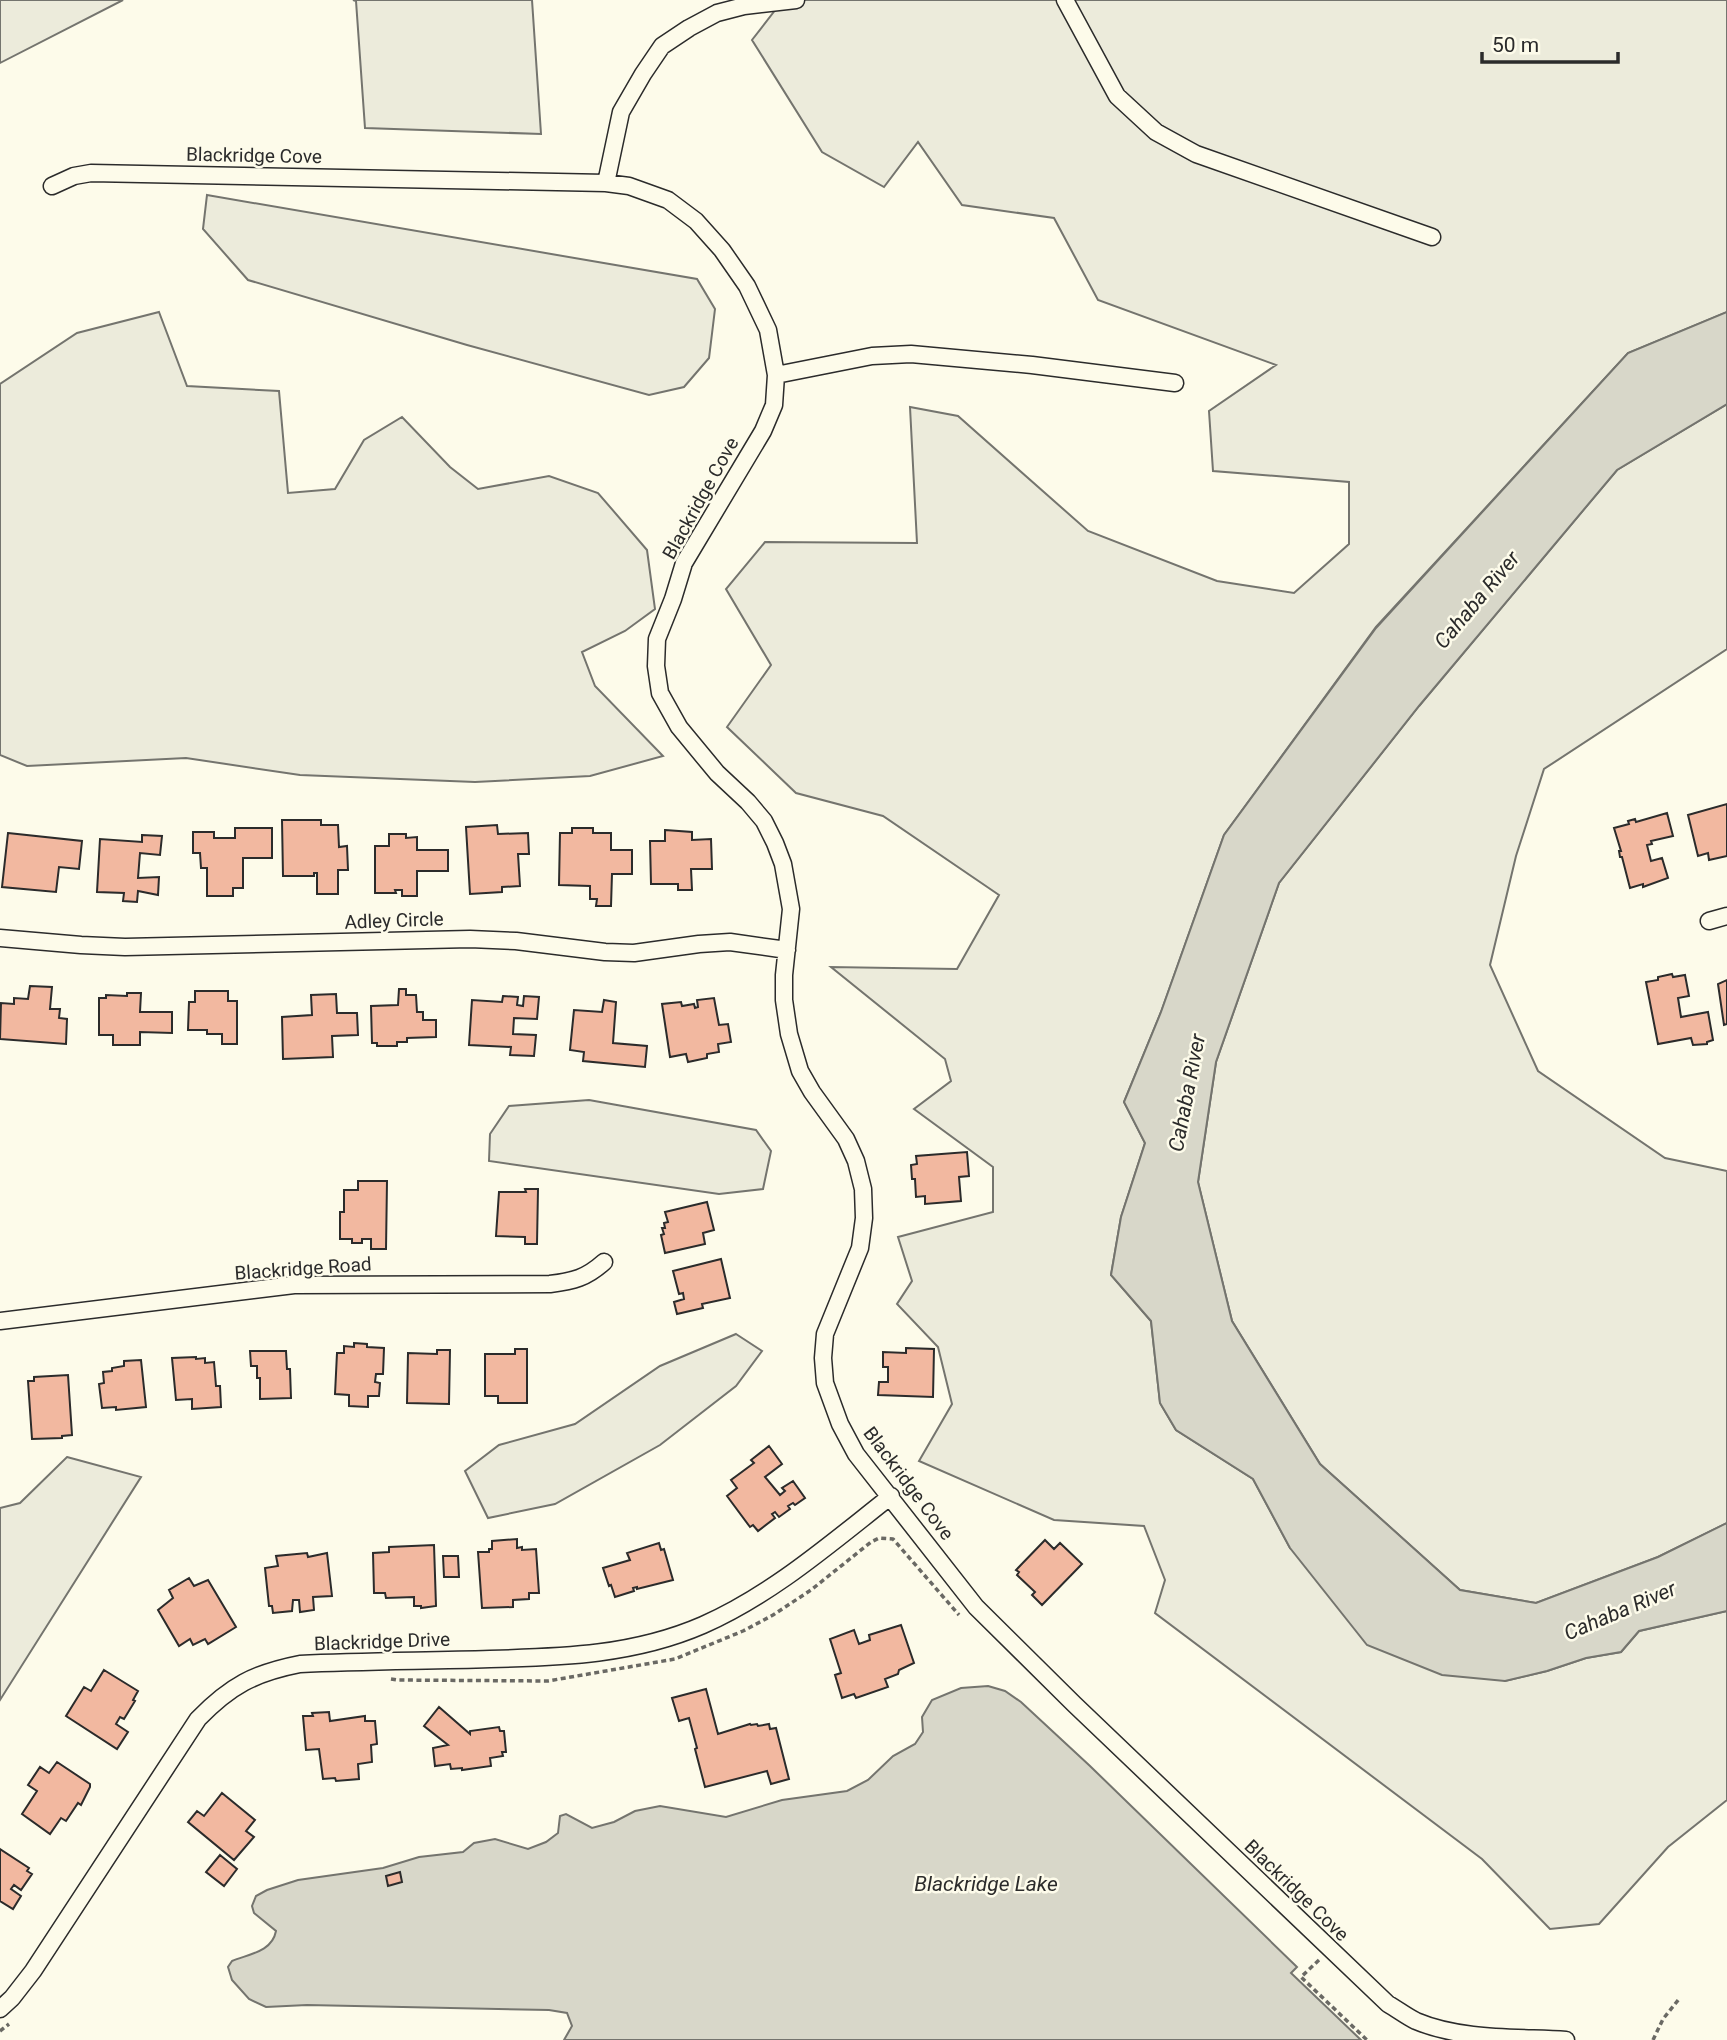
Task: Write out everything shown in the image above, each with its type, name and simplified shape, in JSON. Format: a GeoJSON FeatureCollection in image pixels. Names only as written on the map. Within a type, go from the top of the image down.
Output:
{"type":"FeatureCollection","features":[{"type":"Feature","properties":{"kind":"street"},"geometry":{"type":"LineString","coordinates":[[606,183],[621,112],[662,46],[717,13],[744,6],[796,0]]}},
{"type":"Feature","properties":{"kind":"street"},"geometry":{"type":"LineString","coordinates":[[1065,0],[1117,96],[1156,132],[1196,154],[1432,237]]}},
{"type":"Feature","properties":{"kind":"street","name":"Blackridge Cove"},"geometry":{"type":"LineString","coordinates":[[52,186],[74,176],[91,173],[606,183],[629,186],[668,200],[696,221],[722,250],[747,286],[768,330],[776,375],[774,405],[762,431],[684,563],[674,599],[657,639],[656,666],[660,693],[679,727],[717,774],[764,821],[775,842],[783,864],[791,909],[784,975],[784,1000],[789,1034],[800,1071],[846,1139],[856,1161],[863,1189],[864,1218],[860,1248],[825,1334],[825,1383],[840,1424],[856,1454],[976,1607],[1388,2004],[1416,2021],[1441,2030],[1478,2036],[1566,2040]]}},
{"type":"Feature","properties":{"kind":"street"},"geometry":{"type":"LineString","coordinates":[[776,375],[872,356],[911,354],[1032,365],[1175,383]]}},
{"type":"Feature","properties":{"kind":"street"},"geometry":{"type":"LineString","coordinates":[[1709,921],[1727,916]]}},
{"type":"Feature","properties":{"kind":"street","name":"Adley Circle"},"geometry":{"type":"LineString","coordinates":[[0,938],[125,947],[470,939],[634,953],[730,942],[787,950]]}},
{"type":"Feature","properties":{"kind":"street","name":"Blackridge Road"},"geometry":{"type":"LineString","coordinates":[[0,1321],[294,1285],[550,1284],[575,1281],[593,1272],[604,1262]]}},
{"type":"Feature","properties":{"kind":"street","name":"Blackridge Drive"},"geometry":{"type":"LineString","coordinates":[[0,2009],[33,1972],[198,1719],[214,1702],[250,1678],[300,1664],[549,1657],[625,1650],[702,1625],[736,1609],[805,1563],[891,1496]]}},
{"type":"Feature","properties":{"kind":"path"},"geometry":{"type":"LineString","coordinates":[[386,1677],[397,1680],[548,1681],[675,1659],[743,1631],[773,1615],[811,1590],[878,1538],[892,1539],[961,1617]]}},
{"type":"Feature","properties":{"kind":"path"},"geometry":{"type":"LineString","coordinates":[[1319,1960],[1301,1977],[1367,2040]]}},
{"type":"Feature","properties":{"kind":"path"},"geometry":{"type":"LineString","coordinates":[[1653,2040],[1663,2019],[1679,1999]]}},
{"type":"Feature","properties":{"kind":"path"},"geometry":{"type":"LineString","coordinates":[[0,2031],[14,2020]]}},
{"type":"Feature","properties":{"kind":"shaded area"},"geometry":{"type":"Polygon","coordinates":[[[0,0],[123,0],[0,63],[0,0]]]}},
{"type":"Feature","properties":{"kind":"shaded area"},"geometry":{"type":"Polygon","coordinates":[[[353,0],[532,0],[541,134],[365,128],[356,1],[353,0]]]}},
{"type":"Feature","properties":{"kind":"shaded area"},"geometry":{"type":"Polygon","coordinates":[[[783,0],[1727,0],[1727,312],[1628,353],[1376,627],[1224,835],[1161,1012],[1124,1102],[1145,1143],[1121,1217],[1111,1275],[1151,1321],[1160,1403],[1176,1430],[1253,1479],[1290,1548],[1505,1681],[1586,1658],[1621,1652],[1639,1631],[1727,1611],[1727,1800],[1668,1847],[1599,1924],[1550,1929],[1482,1859],[1155,1613],[1165,1580],[1144,1526],[1054,1520],[919,1461],[952,1404],[938,1347],[897,1304],[912,1281],[898,1237],[993,1212],[993,1167],[914,1109],[951,1081],[945,1059],[831,967],[957,969],[999,895],[883,816],[796,793],[727,727],[771,665],[726,589],[765,542],[917,543],[910,407],[958,416],[1088,531],[1217,581],[1294,593],[1349,544],[1349,482],[1213,471],[1209,411],[1276,365],[1098,300],[1054,218],[962,205],[918,142],[884,187],[822,152],[752,40],[783,0]]]}},
{"type":"Feature","properties":{"kind":"shaded area"},"geometry":{"type":"Polygon","coordinates":[[[207,195],[697,279],[715,309],[709,358],[684,387],[649,395],[467,345],[248,280],[203,229],[207,195]]]}},
{"type":"Feature","properties":{"kind":"shaded area"},"geometry":{"type":"Polygon","coordinates":[[[159,312],[187,386],[279,391],[288,493],[335,489],[364,440],[402,417],[450,467],[478,489],[549,476],[598,493],[647,550],[655,609],[625,631],[582,652],[595,686],[663,756],[590,776],[475,782],[300,775],[186,758],[27,766],[0,755],[0,384],[77,333],[159,312]]]}},
{"type":"Feature","properties":{"kind":"shaded area"},"geometry":{"type":"Polygon","coordinates":[[[1727,404],[1727,649],[1544,769],[1516,856],[1490,965],[1538,1071],[1665,1158],[1727,1171],[1727,1523],[1658,1557],[1536,1603],[1460,1590],[1320,1464],[1232,1321],[1198,1182],[1216,1062],[1279,883],[1419,706],[1617,470],[1727,404]]]}},
{"type":"Feature","properties":{"kind":"shaded area"},"geometry":{"type":"Polygon","coordinates":[[[589,1100],[756,1130],[771,1151],[763,1189],[719,1194],[489,1161],[490,1134],[509,1106],[589,1100]]]}},
{"type":"Feature","properties":{"kind":"shaded area"},"geometry":{"type":"Polygon","coordinates":[[[736,1334],[762,1351],[736,1386],[660,1445],[555,1504],[488,1518],[465,1471],[499,1445],[575,1424],[660,1366],[736,1334]]]}},
{"type":"Feature","properties":{"kind":"shaded area"},"geometry":{"type":"Polygon","coordinates":[[[67,1457],[141,1477],[0,1700],[0,1508],[20,1503],[67,1457]]]}},
{"type":"Feature","properties":{"kind":"water","name":"Cahaba River"},"geometry":{"type":"Polygon","coordinates":[[[1727,312],[1727,404],[1617,470],[1419,706],[1279,883],[1216,1062],[1198,1182],[1232,1321],[1320,1464],[1460,1590],[1536,1603],[1658,1557],[1727,1523],[1727,1611],[1639,1631],[1621,1652],[1586,1658],[1505,1681],[1442,1675],[1367,1645],[1290,1548],[1253,1479],[1176,1430],[1160,1403],[1151,1321],[1111,1275],[1121,1217],[1145,1143],[1124,1102],[1161,1012],[1224,835],[1376,628],[1628,353],[1727,312]]]}},
{"type":"Feature","properties":{"kind":"water","name":"Blackridge Lake"},"geometry":{"type":"Polygon","coordinates":[[[988,1686],[1005,1691],[1021,1702],[1090,1766],[1297,1967],[1291,1973],[1361,2040],[564,2040],[572,2026],[567,2013],[549,2010],[307,2005],[266,2007],[249,1999],[232,1980],[228,1967],[232,1961],[265,1948],[274,1938],[276,1931],[254,1913],[252,1906],[256,1896],[267,1890],[298,1880],[383,1868],[419,1857],[463,1852],[474,1843],[495,1839],[528,1849],[546,1842],[558,1833],[560,1816],[566,1814],[592,1828],[614,1822],[635,1811],[660,1806],[726,1817],[782,1800],[847,1791],[868,1780],[893,1756],[915,1744],[923,1732],[922,1717],[932,1700],[961,1688],[988,1686]]]}},
{"type":"Feature","properties":{"kind":"building"},"geometry":{"type":"Polygon","coordinates":[[[1727,804],[1727,856],[1709,860],[1708,853],[1698,856],[1688,815],[1727,804]]]}},
{"type":"Feature","properties":{"kind":"building"},"geometry":{"type":"Polygon","coordinates":[[[1667,813],[1673,836],[1651,841],[1652,844],[1647,845],[1651,861],[1662,858],[1668,878],[1643,887],[1643,884],[1630,888],[1614,828],[1629,824],[1628,821],[1635,819],[1636,822],[1667,813]]]}},
{"type":"Feature","properties":{"kind":"building"},"geometry":{"type":"Polygon","coordinates":[[[282,820],[321,820],[321,825],[338,825],[339,847],[347,846],[348,870],[338,870],[338,894],[317,894],[317,873],[314,873],[314,876],[283,876],[282,820]]]}},
{"type":"Feature","properties":{"kind":"building"},"geometry":{"type":"Polygon","coordinates":[[[497,825],[498,834],[528,833],[529,854],[518,854],[520,886],[502,887],[502,892],[470,894],[466,827],[497,825]]]}},
{"type":"Feature","properties":{"kind":"building"},"geometry":{"type":"Polygon","coordinates":[[[235,828],[272,828],[272,858],[243,858],[243,888],[233,888],[233,896],[207,896],[207,868],[201,868],[200,853],[193,853],[193,832],[214,832],[214,838],[235,838],[235,828]]]}},
{"type":"Feature","properties":{"kind":"building"},"geometry":{"type":"Polygon","coordinates":[[[572,828],[593,828],[593,833],[611,833],[611,850],[632,850],[632,874],[612,874],[611,906],[596,906],[597,899],[590,899],[590,886],[559,885],[560,833],[572,833],[572,828]]]}},
{"type":"Feature","properties":{"kind":"building"},"geometry":{"type":"Polygon","coordinates":[[[665,830],[692,832],[692,840],[711,839],[712,869],[691,869],[692,890],[678,890],[678,884],[651,884],[650,841],[665,841],[665,830]]]}},
{"type":"Feature","properties":{"kind":"building"},"geometry":{"type":"Polygon","coordinates":[[[8,833],[82,841],[79,869],[59,867],[56,892],[2,887],[8,833]]]}},
{"type":"Feature","properties":{"kind":"building"},"geometry":{"type":"Polygon","coordinates":[[[389,834],[406,834],[406,838],[417,837],[417,850],[448,850],[448,871],[417,871],[417,896],[402,896],[402,890],[395,890],[396,893],[375,893],[375,846],[389,846],[389,834]]]}},
{"type":"Feature","properties":{"kind":"building"},"geometry":{"type":"Polygon","coordinates":[[[142,835],[162,836],[160,855],[140,853],[138,878],[159,877],[158,895],[138,891],[137,902],[123,901],[124,893],[97,892],[100,839],[142,842],[142,835]]]}},
{"type":"Feature","properties":{"kind":"building"},"geometry":{"type":"Polygon","coordinates":[[[1672,974],[1673,977],[1685,975],[1689,996],[1678,998],[1681,1017],[1708,1012],[1713,1040],[1707,1044],[1693,1045],[1691,1038],[1658,1044],[1646,982],[1672,974]]]}},
{"type":"Feature","properties":{"kind":"building"},"geometry":{"type":"Polygon","coordinates":[[[1727,980],[1727,1024],[1724,1025],[1718,984],[1727,980]]]}},
{"type":"Feature","properties":{"kind":"building"},"geometry":{"type":"Polygon","coordinates":[[[30,986],[52,987],[50,1009],[60,1009],[59,1018],[67,1019],[66,1044],[0,1039],[1,1003],[14,1004],[14,998],[28,999],[30,986]]]}},
{"type":"Feature","properties":{"kind":"building"},"geometry":{"type":"Polygon","coordinates":[[[399,989],[406,989],[406,995],[416,995],[417,1012],[423,1012],[423,1020],[436,1020],[436,1037],[407,1038],[407,1042],[397,1042],[397,1046],[377,1046],[377,1043],[372,1043],[371,1006],[398,1005],[399,989]]]}},
{"type":"Feature","properties":{"kind":"building"},"geometry":{"type":"Polygon","coordinates":[[[195,991],[228,991],[228,1001],[237,1001],[237,1044],[222,1044],[222,1034],[207,1034],[207,1030],[188,1030],[189,1002],[195,1002],[195,991]]]}},
{"type":"Feature","properties":{"kind":"building"},"geometry":{"type":"Polygon","coordinates":[[[127,993],[141,993],[140,1012],[172,1012],[172,1033],[140,1032],[140,1045],[113,1045],[113,1035],[99,1035],[99,998],[106,998],[106,995],[127,996],[127,993]]]}},
{"type":"Feature","properties":{"kind":"building"},"geometry":{"type":"Polygon","coordinates":[[[336,994],[337,1013],[357,1013],[358,1035],[332,1036],[333,1057],[283,1059],[282,1017],[312,1015],[311,995],[336,994]]]}},
{"type":"Feature","properties":{"kind":"building"},"geometry":{"type":"Polygon","coordinates":[[[503,996],[518,997],[517,1005],[523,1006],[524,996],[539,997],[537,1019],[514,1018],[513,1034],[536,1035],[534,1056],[510,1055],[511,1047],[469,1045],[472,1000],[502,1002],[503,996]]]}},
{"type":"Feature","properties":{"kind":"building"},"geometry":{"type":"Polygon","coordinates":[[[714,998],[719,1025],[728,1024],[731,1042],[718,1044],[719,1052],[707,1054],[707,1058],[688,1062],[686,1054],[670,1057],[662,1004],[681,1002],[682,1006],[694,1004],[695,1008],[698,1007],[697,1000],[714,998]]]}},
{"type":"Feature","properties":{"kind":"building"},"geometry":{"type":"Polygon","coordinates":[[[604,1000],[616,1002],[613,1043],[647,1046],[645,1067],[583,1061],[584,1052],[570,1050],[574,1010],[602,1012],[604,1000]]]}},
{"type":"Feature","properties":{"kind":"building"},"geometry":{"type":"Polygon","coordinates":[[[967,1152],[969,1176],[959,1177],[961,1201],[925,1204],[925,1196],[916,1197],[911,1165],[917,1164],[916,1156],[967,1152]]]}},
{"type":"Feature","properties":{"kind":"building"},"geometry":{"type":"Polygon","coordinates":[[[358,1181],[387,1181],[386,1249],[371,1249],[371,1239],[352,1243],[352,1239],[340,1239],[340,1212],[344,1212],[344,1190],[358,1190],[358,1181]]]}},
{"type":"Feature","properties":{"kind":"building"},"geometry":{"type":"Polygon","coordinates":[[[525,1189],[538,1189],[537,1244],[525,1244],[525,1237],[496,1236],[499,1192],[526,1192],[525,1189]]]}},
{"type":"Feature","properties":{"kind":"building"},"geometry":{"type":"Polygon","coordinates":[[[707,1202],[714,1230],[703,1233],[705,1244],[665,1253],[661,1235],[664,1234],[664,1223],[668,1222],[665,1212],[707,1202]]]}},
{"type":"Feature","properties":{"kind":"building"},"geometry":{"type":"Polygon","coordinates":[[[721,1259],[730,1298],[702,1304],[703,1308],[677,1314],[674,1302],[684,1299],[683,1293],[679,1294],[673,1271],[721,1259]]]}},
{"type":"Feature","properties":{"kind":"building"},"geometry":{"type":"Polygon","coordinates":[[[354,1343],[384,1348],[383,1374],[376,1374],[375,1382],[380,1383],[379,1396],[368,1396],[368,1407],[349,1406],[349,1395],[335,1394],[337,1353],[344,1353],[344,1346],[354,1347],[354,1343]]]}},
{"type":"Feature","properties":{"kind":"building"},"geometry":{"type":"Polygon","coordinates":[[[906,1348],[934,1349],[933,1397],[878,1395],[879,1382],[888,1382],[888,1367],[883,1367],[883,1352],[906,1353],[906,1348]]]}},
{"type":"Feature","properties":{"kind":"building"},"geometry":{"type":"Polygon","coordinates":[[[515,1349],[527,1349],[527,1403],[498,1403],[498,1396],[485,1396],[485,1354],[515,1354],[515,1349]]]}},
{"type":"Feature","properties":{"kind":"building"},"geometry":{"type":"Polygon","coordinates":[[[437,1350],[450,1350],[449,1404],[407,1403],[408,1353],[437,1354],[437,1350]]]}},
{"type":"Feature","properties":{"kind":"building"},"geometry":{"type":"Polygon","coordinates":[[[250,1351],[286,1351],[291,1398],[260,1399],[260,1378],[257,1378],[257,1366],[251,1366],[250,1351]]]}},
{"type":"Feature","properties":{"kind":"building"},"geometry":{"type":"Polygon","coordinates":[[[172,1358],[205,1358],[205,1363],[214,1362],[216,1386],[220,1386],[221,1407],[192,1409],[192,1399],[176,1400],[172,1358]]]}},
{"type":"Feature","properties":{"kind":"building"},"geometry":{"type":"Polygon","coordinates":[[[141,1360],[146,1407],[116,1410],[116,1407],[102,1408],[99,1384],[104,1383],[103,1372],[124,1366],[124,1361],[141,1360]]]}},
{"type":"Feature","properties":{"kind":"building"},"geometry":{"type":"Polygon","coordinates":[[[68,1375],[72,1435],[32,1439],[28,1381],[34,1381],[34,1377],[68,1375]]]}},
{"type":"Feature","properties":{"kind":"building"},"geometry":{"type":"Polygon","coordinates":[[[769,1446],[782,1464],[765,1477],[780,1495],[785,1491],[782,1488],[793,1481],[805,1498],[788,1506],[790,1509],[779,1517],[775,1512],[772,1514],[775,1518],[758,1531],[753,1525],[750,1527],[727,1496],[737,1488],[731,1480],[754,1463],[751,1460],[769,1446]]]}},
{"type":"Feature","properties":{"kind":"building"},"geometry":{"type":"Polygon","coordinates":[[[517,1539],[517,1548],[536,1549],[539,1593],[529,1593],[529,1599],[513,1600],[513,1607],[482,1608],[478,1552],[489,1552],[489,1549],[492,1549],[492,1541],[517,1539]]]}},
{"type":"Feature","properties":{"kind":"building"},"geometry":{"type":"Polygon","coordinates":[[[1045,1540],[1054,1549],[1060,1543],[1082,1564],[1042,1605],[1032,1595],[1035,1592],[1017,1575],[1019,1572],[1016,1570],[1045,1540]]]}},
{"type":"Feature","properties":{"kind":"building"},"geometry":{"type":"Polygon","coordinates":[[[659,1543],[661,1550],[664,1549],[673,1580],[633,1588],[634,1591],[615,1597],[603,1568],[630,1560],[627,1553],[659,1543]]]}},
{"type":"Feature","properties":{"kind":"building"},"geometry":{"type":"Polygon","coordinates":[[[434,1545],[436,1606],[421,1608],[414,1606],[414,1597],[386,1598],[385,1593],[374,1593],[373,1553],[389,1552],[389,1547],[434,1545]]]}},
{"type":"Feature","properties":{"kind":"building"},"geometry":{"type":"Polygon","coordinates":[[[307,1553],[308,1557],[327,1553],[332,1596],[313,1597],[314,1610],[300,1612],[299,1600],[293,1600],[292,1611],[273,1613],[272,1606],[269,1606],[265,1568],[278,1566],[276,1556],[307,1553]]]}},
{"type":"Feature","properties":{"kind":"building"},"geometry":{"type":"Polygon","coordinates":[[[443,1556],[458,1556],[459,1577],[444,1577],[443,1556]]]}},
{"type":"Feature","properties":{"kind":"building"},"geometry":{"type":"Polygon","coordinates":[[[189,1578],[194,1586],[208,1580],[236,1627],[208,1644],[205,1639],[193,1645],[190,1639],[179,1646],[158,1610],[173,1598],[169,1590],[189,1578]]]}},
{"type":"Feature","properties":{"kind":"building"},"geometry":{"type":"Polygon","coordinates":[[[901,1625],[914,1663],[885,1679],[888,1687],[856,1698],[854,1694],[842,1698],[835,1675],[841,1673],[830,1639],[854,1630],[859,1644],[870,1640],[869,1635],[901,1625]]]}},
{"type":"Feature","properties":{"kind":"building"},"geometry":{"type":"Polygon","coordinates":[[[104,1670],[138,1691],[124,1719],[120,1717],[116,1724],[128,1732],[117,1749],[66,1716],[84,1687],[91,1691],[104,1670]]]}},
{"type":"Feature","properties":{"kind":"building"},"geometry":{"type":"Polygon","coordinates":[[[706,1689],[718,1734],[750,1724],[769,1724],[770,1729],[776,1728],[789,1779],[771,1784],[767,1771],[705,1787],[689,1718],[679,1721],[672,1698],[706,1689]]]}},
{"type":"Feature","properties":{"kind":"building"},"geometry":{"type":"Polygon","coordinates":[[[439,1707],[470,1734],[470,1731],[499,1727],[500,1731],[504,1731],[506,1752],[502,1752],[503,1756],[490,1758],[491,1766],[462,1770],[451,1769],[450,1764],[435,1766],[433,1748],[448,1745],[424,1726],[439,1707]]]}},
{"type":"Feature","properties":{"kind":"building"},"geometry":{"type":"Polygon","coordinates":[[[329,1712],[330,1721],[365,1716],[365,1721],[375,1721],[377,1744],[371,1745],[372,1762],[358,1764],[359,1779],[323,1779],[319,1749],[306,1750],[303,1716],[329,1712]]]}},
{"type":"Feature","properties":{"kind":"building"},"geometry":{"type":"Polygon","coordinates":[[[57,1762],[90,1784],[90,1787],[81,1805],[78,1803],[66,1821],[61,1818],[50,1834],[22,1814],[37,1791],[28,1785],[40,1767],[49,1773],[57,1762]]]}},
{"type":"Feature","properties":{"kind":"building"},"geometry":{"type":"Polygon","coordinates":[[[222,1793],[255,1820],[246,1831],[254,1837],[234,1860],[188,1822],[197,1811],[204,1816],[222,1793]]]}},
{"type":"Feature","properties":{"kind":"building"},"geometry":{"type":"Polygon","coordinates":[[[0,1849],[29,1868],[27,1871],[32,1874],[21,1890],[14,1885],[11,1889],[21,1896],[13,1909],[0,1901],[0,1849]]]}},
{"type":"Feature","properties":{"kind":"building"},"geometry":{"type":"Polygon","coordinates":[[[220,1855],[237,1869],[224,1886],[206,1872],[220,1855]]]}},
{"type":"Feature","properties":{"kind":"building"},"geometry":{"type":"Polygon","coordinates":[[[400,1872],[402,1882],[388,1886],[386,1876],[400,1872]]]}}]}
